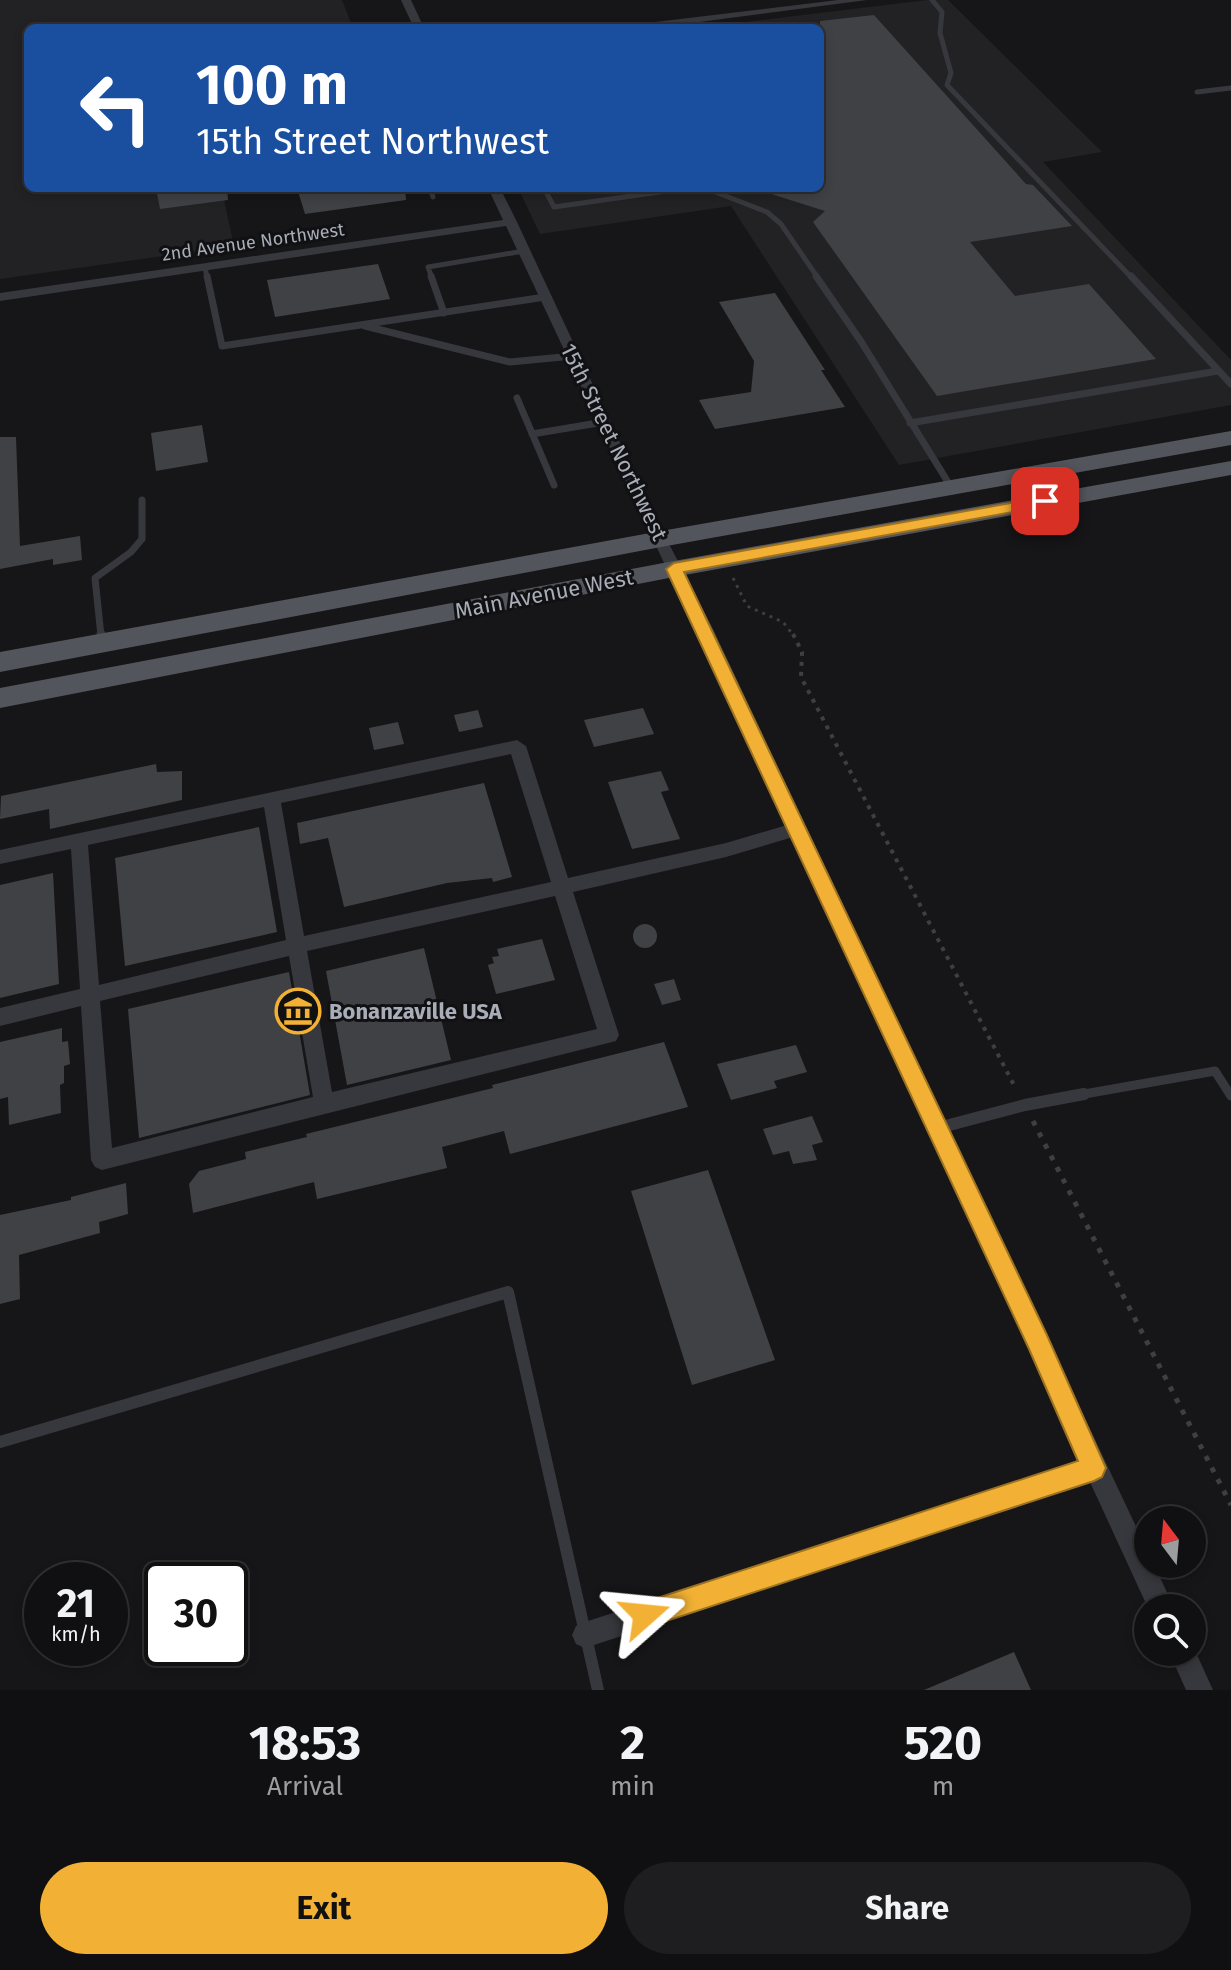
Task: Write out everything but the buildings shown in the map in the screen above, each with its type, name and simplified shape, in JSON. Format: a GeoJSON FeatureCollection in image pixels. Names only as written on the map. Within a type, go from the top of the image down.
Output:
{"type":"FeatureCollection","features":[{"type":"Feature","properties":{"kind":"main road","name":"Main Avenue West"},"geometry":{"type":"LineString","coordinates":[[0,662],[661,539],[1231,438]]}},
{"type":"Feature","properties":{"kind":"main road","name":"Main Avenue West"},"geometry":{"type":"LineString","coordinates":[[0,698],[674,569],[1231,468]]}},
{"type":"Feature","properties":{"kind":"street"},"geometry":{"type":"LineString","coordinates":[[406,0],[417,24]]}},
{"type":"Feature","properties":{"kind":"street"},"geometry":{"type":"LineString","coordinates":[[663,24],[862,0]]}},
{"type":"Feature","properties":{"kind":"street","name":"15th Street Northwest"},"geometry":{"type":"LineString","coordinates":[[496,192],[798,829],[1154,1594]]}},
{"type":"Feature","properties":{"kind":"street","name":"2nd Avenue Northwest"},"geometry":{"type":"LineString","coordinates":[[0,297],[511,222]]}},
{"type":"Feature","properties":{"kind":"street"},"geometry":{"type":"LineString","coordinates":[[0,857],[271,798],[517,746],[609,1035],[102,1160],[79,840]]}},
{"type":"Feature","properties":{"kind":"street"},"geometry":{"type":"LineString","coordinates":[[271,798],[324,1103]]}},
{"type":"Feature","properties":{"kind":"street"},"geometry":{"type":"LineString","coordinates":[[0,1017],[296,946],[726,850],[798,829]]}},
{"type":"Feature","properties":{"kind":"street"},"geometry":{"type":"LineString","coordinates":[[585,1635],[1094,1468]]}},
{"type":"Feature","properties":{"kind":"street"},"geometry":{"type":"LineString","coordinates":[[1189,1666],[1200,1690]]}},
{"type":"Feature","properties":{"kind":"lane"},"geometry":{"type":"LineString","coordinates":[[932,0],[942,12],[940,33],[951,73],[947,85],[1010,154],[1030,168],[1231,384]]}},
{"type":"Feature","properties":{"kind":"lane"},"geometry":{"type":"LineString","coordinates":[[1197,92],[1231,88]]}},
{"type":"Feature","properties":{"kind":"lane"},"geometry":{"type":"LineString","coordinates":[[431,192],[433,197]]}},
{"type":"Feature","properties":{"kind":"lane"},"geometry":{"type":"LineString","coordinates":[[546,192],[554,207],[660,192]]}},
{"type":"Feature","properties":{"kind":"lane"},"geometry":{"type":"LineString","coordinates":[[715,192],[767,212],[781,224],[862,343],[951,487]]}},
{"type":"Feature","properties":{"kind":"lane"},"geometry":{"type":"LineString","coordinates":[[444,313],[428,267],[524,251]]}},
{"type":"Feature","properties":{"kind":"lane"},"geometry":{"type":"LineString","coordinates":[[205,267],[222,346],[545,297]]}},
{"type":"Feature","properties":{"kind":"lane"},"geometry":{"type":"LineString","coordinates":[[360,325],[510,362],[573,356]]}},
{"type":"Feature","properties":{"kind":"lane"},"geometry":{"type":"LineString","coordinates":[[910,423],[1218,371]]}},
{"type":"Feature","properties":{"kind":"lane"},"geometry":{"type":"LineString","coordinates":[[517,398],[554,485]]}},
{"type":"Feature","properties":{"kind":"lane"},"geometry":{"type":"LineString","coordinates":[[532,434],[604,422]]}},
{"type":"Feature","properties":{"kind":"lane"},"geometry":{"type":"LineString","coordinates":[[102,643],[95,578],[131,552],[142,539],[142,500]]}},
{"type":"Feature","properties":{"kind":"lane"},"geometry":{"type":"LineString","coordinates":[[937,1128],[1025,1105],[1215,1071],[1231,1096]]}},
{"type":"Feature","properties":{"kind":"lane"},"geometry":{"type":"LineString","coordinates":[[0,1442],[508,1292],[598,1690]]}},
{"type":"Feature","properties":{"kind":"path"},"geometry":{"type":"LineString","coordinates":[[732,576],[747,606],[783,622],[791,630],[802,652],[801,677],[1231,1505]]}},
{"type":"Feature","properties":{"kind":"shaded area"},"geometry":{"type":"Polygon","coordinates":[[[0,0],[342,0],[351,24],[24,24],[24,192],[214,192],[224,200],[234,246],[0,279],[0,0]]]}},
{"type":"Feature","properties":{"kind":"shaded area"},"geometry":{"type":"Polygon","coordinates":[[[948,0],[1102,152],[1043,162],[1231,360],[1231,405],[899,465],[731,206],[540,234],[520,192],[824,192],[824,24],[729,24],[948,0]]]}},
{"type":"Feature","properties":{"kind":"place","name":"Bonanzaville USA"},"geometry":{"type":"Point","coordinates":[298,1011]}},
{"type":"Feature","properties":{"kind":"route"},"geometry":{"type":"LineString","coordinates":[[645,1615],[1094,1468],[1038,1341],[705,629],[674,569],[1045,501]]}}]}
